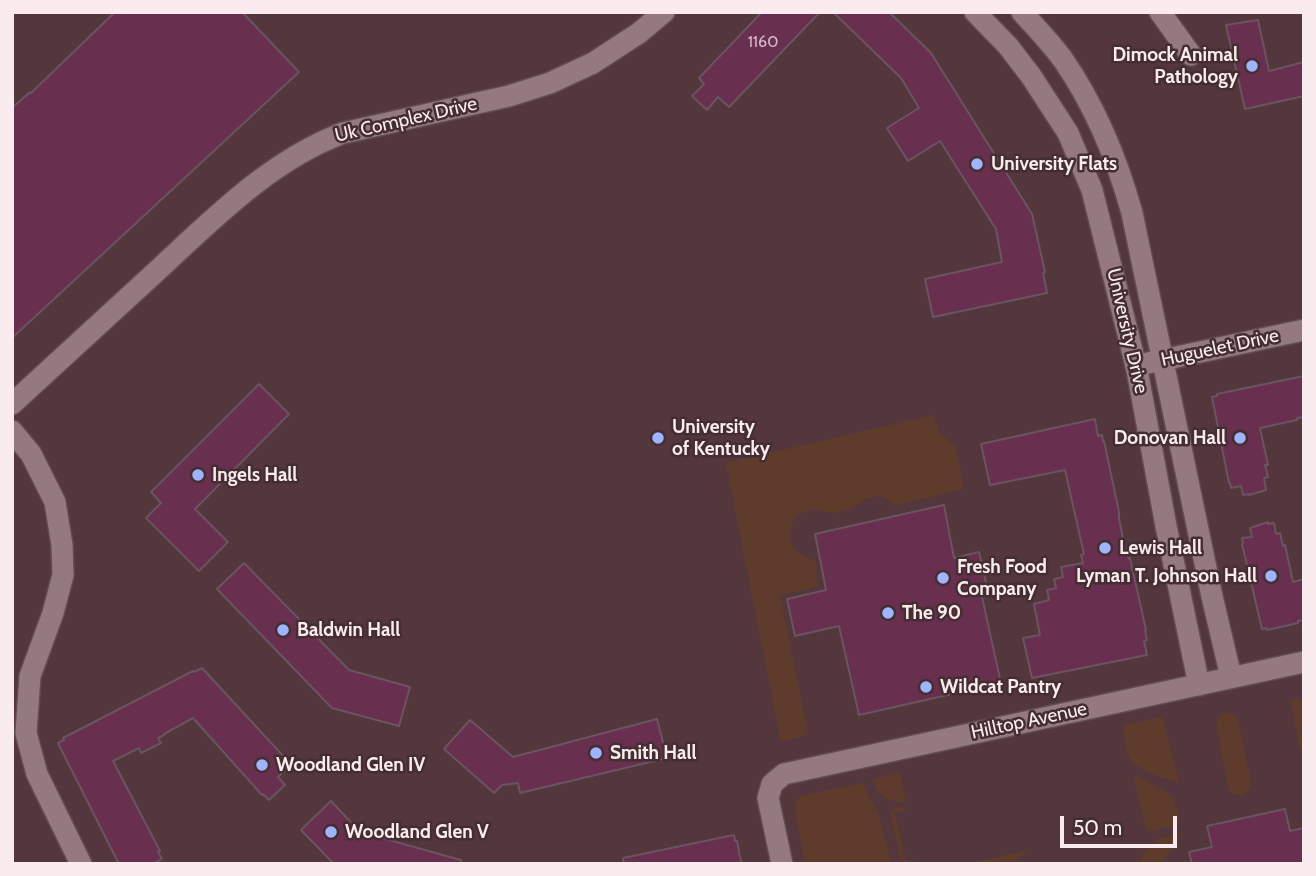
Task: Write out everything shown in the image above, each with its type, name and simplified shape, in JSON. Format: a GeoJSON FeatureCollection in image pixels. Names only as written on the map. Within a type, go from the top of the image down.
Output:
{"type":"FeatureCollection","features":[{"type":"Feature","properties":{"kind":"street","name":"Uk Complex Drive"},"geometry":{"type":"LineString","coordinates":[[12,404],[226,208],[273,171],[320,142],[343,133],[497,99],[550,83],[593,63],[639,33],[664,12]]}},
{"type":"Feature","properties":{"kind":"street","name":"University Drive"},"geometry":{"type":"LineString","coordinates":[[975,12],[1008,46],[1031,76],[1068,133],[1092,190],[1135,365],[1199,685]]}},
{"type":"Feature","properties":{"kind":"street","name":"University Drive"},"geometry":{"type":"LineString","coordinates":[[1022,12],[1063,59],[1084,92],[1122,177],[1132,213],[1231,677]]}},
{"type":"Feature","properties":{"kind":"street"},"geometry":{"type":"LineString","coordinates":[[1160,12],[1191,55]]}},
{"type":"Feature","properties":{"kind":"street","name":"Huguelet Drive"},"geometry":{"type":"LineString","coordinates":[[1135,365],[1304,330]]}},
{"type":"Feature","properties":{"kind":"street"},"geometry":{"type":"LineString","coordinates":[[12,431],[31,454],[55,502],[62,545],[63,575],[53,613],[30,676],[26,733],[37,775],[81,864]]}},
{"type":"Feature","properties":{"kind":"street","name":"Hilltop Avenue"},"geometry":{"type":"LineString","coordinates":[[782,864],[768,798],[772,784],[784,774],[1304,662]]}},
{"type":"Feature","properties":{"kind":"shaded area","name":"University of Kentucky"},"geometry":{"type":"Polygon","coordinates":[[[12,12],[1304,12],[1304,864],[12,864],[12,12]]]}},
{"type":"Feature","properties":{"kind":"shaded area"},"geometry":{"type":"Polygon","coordinates":[[[933,415],[939,432],[955,446],[964,489],[894,506],[887,499],[874,496],[840,512],[807,511],[801,513],[793,522],[790,534],[793,546],[796,551],[816,561],[817,587],[780,595],[808,734],[781,742],[726,463],[933,415]]]}},
{"type":"Feature","properties":{"kind":"shaded area"},"geometry":{"type":"Polygon","coordinates":[[[1290,699],[1304,699],[1304,747],[1300,749],[1290,699]]]}},
{"type":"Feature","properties":{"kind":"shaded area"},"geometry":{"type":"Polygon","coordinates":[[[1222,713],[1234,714],[1238,720],[1251,782],[1248,791],[1240,796],[1229,790],[1216,724],[1222,713]]]}},
{"type":"Feature","properties":{"kind":"shaded area"},"geometry":{"type":"Polygon","coordinates":[[[1162,717],[1180,784],[1139,767],[1130,759],[1127,751],[1123,725],[1162,717]]]}},
{"type":"Feature","properties":{"kind":"shaded area"},"geometry":{"type":"Polygon","coordinates":[[[900,773],[906,802],[884,797],[872,779],[900,773]]]}},
{"type":"Feature","properties":{"kind":"shaded area"},"geometry":{"type":"Polygon","coordinates":[[[1137,776],[1173,796],[1180,823],[1150,832],[1146,829],[1134,778],[1137,776]]]}},
{"type":"Feature","properties":{"kind":"shaded area"},"geometry":{"type":"Polygon","coordinates":[[[862,783],[878,813],[892,864],[805,864],[794,805],[800,796],[862,783]]]}},
{"type":"Feature","properties":{"kind":"shaded area"},"geometry":{"type":"Polygon","coordinates":[[[902,807],[906,810],[895,813],[906,861],[914,861],[912,864],[905,864],[900,859],[890,812],[894,808],[902,807]]]}},
{"type":"Feature","properties":{"kind":"shaded area"},"geometry":{"type":"Polygon","coordinates":[[[1182,832],[1161,864],[1141,864],[1146,849],[1155,841],[1182,832]]]}},
{"type":"Feature","properties":{"kind":"shaded area"},"geometry":{"type":"Polygon","coordinates":[[[1030,850],[1012,864],[964,864],[1030,850]]]}},
{"type":"Feature","properties":{"kind":"building"},"geometry":{"type":"Polygon","coordinates":[[[115,12],[242,12],[299,72],[12,338],[12,108],[115,12]]]}},
{"type":"Feature","properties":{"kind":"building"},"geometry":{"type":"Polygon","coordinates":[[[762,12],[820,12],[729,107],[718,97],[707,110],[692,96],[704,84],[699,78],[762,12]]]}},
{"type":"Feature","properties":{"kind":"building","name":"University Flats"},"geometry":{"type":"Polygon","coordinates":[[[833,12],[889,12],[931,53],[1032,214],[1047,293],[933,317],[925,279],[1002,262],[996,229],[940,141],[908,161],[887,128],[919,108],[901,78],[833,12]]]}},
{"type":"Feature","properties":{"kind":"building","name":"Dimock Animal Pathology"},"geometry":{"type":"Polygon","coordinates":[[[1258,20],[1269,71],[1304,62],[1304,96],[1245,109],[1226,25],[1258,20]]]}},
{"type":"Feature","properties":{"kind":"building","name":"Donovan Hall"},"geometry":{"type":"Polygon","coordinates":[[[1304,376],[1304,417],[1260,428],[1268,465],[1265,465],[1268,477],[1264,478],[1266,490],[1243,495],[1241,486],[1231,488],[1229,483],[1212,397],[1304,376]]]}},
{"type":"Feature","properties":{"kind":"building","name":"Ingels Hall"},"geometry":{"type":"Polygon","coordinates":[[[259,384],[289,414],[195,509],[228,542],[199,571],[146,518],[161,503],[151,492],[259,384]]]}},
{"type":"Feature","properties":{"kind":"building","name":"Lewis Hall"},"geometry":{"type":"Polygon","coordinates":[[[1095,419],[1098,436],[1102,435],[1104,441],[1126,553],[1130,558],[1146,630],[1147,640],[1144,641],[1147,655],[1032,678],[1023,638],[1040,635],[1034,604],[1049,600],[1047,590],[1056,588],[1054,579],[1063,577],[1061,567],[1083,563],[1081,555],[1084,554],[1065,470],[990,485],[981,444],[1095,419]]]}},
{"type":"Feature","properties":{"kind":"building","name":"The 90"},"geometry":{"type":"Polygon","coordinates":[[[944,505],[954,558],[979,552],[989,596],[982,597],[1001,683],[859,715],[839,626],[795,636],[787,599],[826,590],[815,534],[944,505]]]}},
{"type":"Feature","properties":{"kind":"building","name":"Lyman T. Johnson Hall"},"geometry":{"type":"Polygon","coordinates":[[[1268,522],[1274,523],[1276,534],[1280,533],[1283,546],[1285,545],[1293,582],[1304,579],[1304,620],[1267,630],[1262,629],[1242,538],[1252,537],[1250,528],[1268,522]]]}},
{"type":"Feature","properties":{"kind":"building","name":"Baldwin Hall"},"geometry":{"type":"Polygon","coordinates":[[[244,563],[349,670],[410,687],[399,726],[332,708],[217,589],[244,563]]]}},
{"type":"Feature","properties":{"kind":"building","name":"Woodland Glen IV"},"geometry":{"type":"Polygon","coordinates":[[[202,668],[286,759],[284,760],[290,766],[278,777],[285,785],[269,800],[262,795],[193,718],[158,738],[161,743],[141,753],[139,748],[113,761],[162,859],[153,864],[119,864],[58,743],[64,740],[63,738],[202,668]]]}},
{"type":"Feature","properties":{"kind":"building","name":"Smith Hall"},"geometry":{"type":"Polygon","coordinates":[[[657,719],[667,758],[520,793],[518,783],[502,785],[494,793],[444,749],[470,720],[513,757],[657,719]]]}},
{"type":"Feature","properties":{"kind":"building","name":"Woodland Glen V"},"geometry":{"type":"Polygon","coordinates":[[[331,801],[360,832],[461,860],[461,864],[334,864],[301,830],[331,801]]]}},
{"type":"Feature","properties":{"kind":"building"},"geometry":{"type":"Polygon","coordinates":[[[1285,809],[1290,831],[1304,828],[1304,864],[1192,864],[1189,852],[1212,847],[1207,826],[1285,809]]]}},
{"type":"Feature","properties":{"kind":"building"},"geometry":{"type":"Polygon","coordinates":[[[734,835],[740,864],[624,864],[623,858],[734,835]]]}},
{"type":"Feature","properties":{"kind":"place","name":"Dimock Animal Pathology"},"geometry":{"type":"Point","coordinates":[1252,66]}},
{"type":"Feature","properties":{"kind":"place","name":"University Flats"},"geometry":{"type":"Point","coordinates":[977,164]}},
{"type":"Feature","properties":{"kind":"place","name":"University of Kentucky"},"geometry":{"type":"Point","coordinates":[658,438]}},
{"type":"Feature","properties":{"kind":"place","name":"Donovan Hall"},"geometry":{"type":"Point","coordinates":[1240,438]}},
{"type":"Feature","properties":{"kind":"place","name":"Ingels Hall"},"geometry":{"type":"Point","coordinates":[198,475]}},
{"type":"Feature","properties":{"kind":"place","name":"Lewis Hall"},"geometry":{"type":"Point","coordinates":[1105,548]}},
{"type":"Feature","properties":{"kind":"place","name":"Lyman T. Johnson Hall"},"geometry":{"type":"Point","coordinates":[1271,576]}},
{"type":"Feature","properties":{"kind":"place","name":"Fresh Food Company"},"geometry":{"type":"Point","coordinates":[943,578]}},
{"type":"Feature","properties":{"kind":"place","name":"The 90"},"geometry":{"type":"Point","coordinates":[888,613]}},
{"type":"Feature","properties":{"kind":"place","name":"Baldwin Hall"},"geometry":{"type":"Point","coordinates":[283,630]}},
{"type":"Feature","properties":{"kind":"place","name":"Wildcat Pantry"},"geometry":{"type":"Point","coordinates":[926,687]}},
{"type":"Feature","properties":{"kind":"place","name":"Smith Hall"},"geometry":{"type":"Point","coordinates":[596,753]}},
{"type":"Feature","properties":{"kind":"place","name":"Woodland Glen IV"},"geometry":{"type":"Point","coordinates":[262,765]}},
{"type":"Feature","properties":{"kind":"place","name":"Woodland Glen V"},"geometry":{"type":"Point","coordinates":[331,832]}}]}
